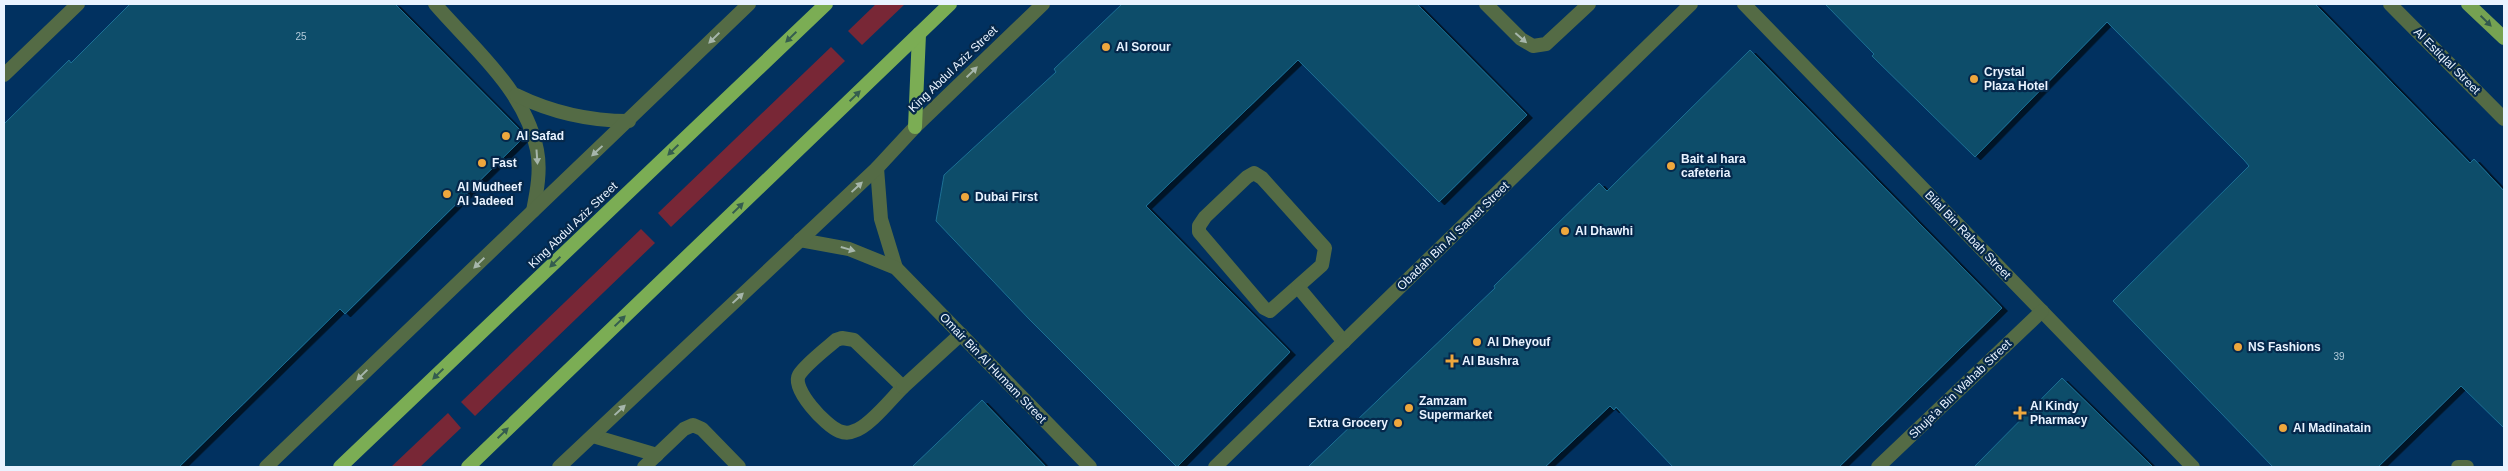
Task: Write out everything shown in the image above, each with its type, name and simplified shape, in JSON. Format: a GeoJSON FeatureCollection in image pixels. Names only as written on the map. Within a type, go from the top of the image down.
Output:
{"type":"FeatureCollection","features":[{"type":"Feature","properties":{"kind":"highway","name":"King Abdul Aziz Street"},"geometry":{"type":"LineString","coordinates":[[340,467],[826,4]]}},
{"type":"Feature","properties":{"kind":"highway"},"geometry":{"type":"LineString","coordinates":[[468,467],[950,4]]}},
{"type":"Feature","properties":{"kind":"highway"},"geometry":{"type":"LineString","coordinates":[[915,127],[918,34]]}},
{"type":"Feature","properties":{"kind":"main road"},"geometry":{"type":"LineString","coordinates":[[2468,4],[2504,38]]}},
{"type":"Feature","properties":{"kind":"street"},"geometry":{"type":"LineString","coordinates":[[4,75],[78,4]]}},
{"type":"Feature","properties":{"kind":"street"},"geometry":{"type":"LineString","coordinates":[[435,4],[516,95],[530,122],[537,151],[538,182],[533,211]]}},
{"type":"Feature","properties":{"kind":"street"},"geometry":{"type":"LineString","coordinates":[[266,467],[749,4]]}},
{"type":"Feature","properties":{"kind":"street","name":"King Abdul Aziz Street"},"geometry":{"type":"LineString","coordinates":[[559,467],[877,168],[915,127],[1043,4]]}},
{"type":"Feature","properties":{"kind":"street"},"geometry":{"type":"LineString","coordinates":[[1486,4],[1520,39],[1533,46],[1546,44],[1589,4]]}},
{"type":"Feature","properties":{"kind":"street","name":"Obadah Bin Al Samet Street"},"geometry":{"type":"LineString","coordinates":[[1215,467],[1691,4]]}},
{"type":"Feature","properties":{"kind":"street","name":"Bilal Bin Rabah Street"},"geometry":{"type":"LineString","coordinates":[[1744,4],[2193,467]]}},
{"type":"Feature","properties":{"kind":"street","name":"Al Estiqlal Street"},"geometry":{"type":"LineString","coordinates":[[2390,4],[2504,118]]}},
{"type":"Feature","properties":{"kind":"street"},"geometry":{"type":"LineString","coordinates":[[516,95],[542,108],[571,116],[600,121],[629,121]]}},
{"type":"Feature","properties":{"kind":"street","name":"Omair Bin Al Humam Street"},"geometry":{"type":"LineString","coordinates":[[877,168],[881,219],[896,268]]}},
{"type":"Feature","properties":{"kind":"street"},"geometry":{"type":"LineString","coordinates":[[1254,173],[1262,178],[1325,248],[1322,265],[1298,287],[1274,310],[1267,310],[1199,232],[1199,226],[1205,217],[1250,174],[1254,173]]}},
{"type":"Feature","properties":{"kind":"street","name":"Omair Bin Al Humam Street"},"geometry":{"type":"LineString","coordinates":[[800,240],[849,249],[896,268],[1090,467]]}},
{"type":"Feature","properties":{"kind":"street"},"geometry":{"type":"LineString","coordinates":[[1298,287],[1344,342]]}},
{"type":"Feature","properties":{"kind":"street","name":"Shuja'a Bin Wahab Street"},"geometry":{"type":"LineString","coordinates":[[1878,467],[2042,311]]}},
{"type":"Feature","properties":{"kind":"street"},"geometry":{"type":"LineString","coordinates":[[903,387],[854,340],[842,338],[836,340],[799,375],[798,386],[803,397],[832,426],[844,432],[852,432],[864,425],[961,334]]}},
{"type":"Feature","properties":{"kind":"street"},"geometry":{"type":"LineString","coordinates":[[644,467],[684,429],[693,425],[702,429],[739,467]]}},
{"type":"Feature","properties":{"kind":"street"},"geometry":{"type":"LineString","coordinates":[[593,436],[657,455]]}},
{"type":"Feature","properties":{"kind":"street"},"geometry":{"type":"LineString","coordinates":[[2458,467],[2467,467]]}},
{"type":"Feature","properties":{"kind":"shaded area"},"geometry":{"type":"Polygon","coordinates":[[[876,4],[905,4],[862,45],[848,31],[876,4]]]}},
{"type":"Feature","properties":{"kind":"shaded area"},"geometry":{"type":"Polygon","coordinates":[[[831,47],[845,61],[671,227],[658,213],[831,47]]]}},
{"type":"Feature","properties":{"kind":"shaded area"},"geometry":{"type":"Polygon","coordinates":[[[641,229],[655,243],[475,416],[461,402],[641,229]]]}},
{"type":"Feature","properties":{"kind":"shaded area"},"geometry":{"type":"Polygon","coordinates":[[[448,413],[461,428],[420,467],[391,467],[448,413]]]}},
{"type":"Feature","properties":{"kind":"building"},"geometry":{"type":"Polygon","coordinates":[[[130,4],[395,4],[523,133],[524,137],[345,314],[340,309],[179,467],[4,467],[4,124],[69,60],[71,63],[130,4]]]}},
{"type":"Feature","properties":{"kind":"building"},"geometry":{"type":"Polygon","coordinates":[[[1122,4],[1417,4],[1527,115],[1439,202],[1298,60],[1146,206],[1290,352],[1177,467],[1029,319],[936,221],[944,175],[1056,72],[1054,69],[1122,4]]]}},
{"type":"Feature","properties":{"kind":"building"},"geometry":{"type":"Polygon","coordinates":[[[1825,4],[2315,4],[2470,163],[2474,159],[2504,191],[2504,428],[2461,386],[2378,467],[2273,467],[2113,301],[2249,166],[2244,160],[2107,22],[1975,157],[1872,56],[1874,54],[1825,4]]]}},
{"type":"Feature","properties":{"kind":"building"},"geometry":{"type":"Polygon","coordinates":[[[1750,50],[2002,308],[1839,467],[1673,467],[1616,407],[1614,410],[1610,406],[1545,467],[1308,467],[1495,288],[1494,286],[1599,183],[1607,191],[1750,50]]]}},
{"type":"Feature","properties":{"kind":"building"},"geometry":{"type":"Polygon","coordinates":[[[2062,378],[2153,467],[1974,467],[2062,378]]]}},
{"type":"Feature","properties":{"kind":"building"},"geometry":{"type":"Polygon","coordinates":[[[982,400],[1046,467],[912,467],[982,400]]]}},
{"type":"Feature","properties":{"kind":"place","name":"Al Sorour"},"geometry":{"type":"Point","coordinates":[1106,47]}},
{"type":"Feature","properties":{"kind":"place","name":"Crystal Plaza Hotel"},"geometry":{"type":"Point","coordinates":[1974,79]}},
{"type":"Feature","properties":{"kind":"place","name":"Al Safad"},"geometry":{"type":"Point","coordinates":[506,136]}},
{"type":"Feature","properties":{"kind":"place","name":"Fast"},"geometry":{"type":"Point","coordinates":[482,163]}},
{"type":"Feature","properties":{"kind":"place","name":"Bait al hara cafeteria"},"geometry":{"type":"Point","coordinates":[1671,166]}},
{"type":"Feature","properties":{"kind":"place","name":"Al Mudheef Al Jadeed"},"geometry":{"type":"Point","coordinates":[447,194]}},
{"type":"Feature","properties":{"kind":"place","name":"Dubai First"},"geometry":{"type":"Point","coordinates":[965,197]}},
{"type":"Feature","properties":{"kind":"place","name":"Al Dhawhi"},"geometry":{"type":"Point","coordinates":[1565,231]}},
{"type":"Feature","properties":{"kind":"place","name":"Al Dheyouf"},"geometry":{"type":"Point","coordinates":[1477,342]}},
{"type":"Feature","properties":{"kind":"place","name":"NS Fashions"},"geometry":{"type":"Point","coordinates":[2238,347]}},
{"type":"Feature","properties":{"kind":"place","name":"Al Bushra"},"geometry":{"type":"Point","coordinates":[1452,361]}},
{"type":"Feature","properties":{"kind":"place","name":"Zamzam Supermarket"},"geometry":{"type":"Point","coordinates":[1409,408]}},
{"type":"Feature","properties":{"kind":"place","name":"Al Kindy Pharmacy"},"geometry":{"type":"Point","coordinates":[2020,413]}},
{"type":"Feature","properties":{"kind":"place","name":"Extra Grocery"},"geometry":{"type":"Point","coordinates":[1398,423]}},
{"type":"Feature","properties":{"kind":"place","name":"Al Madinatain"},"geometry":{"type":"Point","coordinates":[2283,428]}}]}
